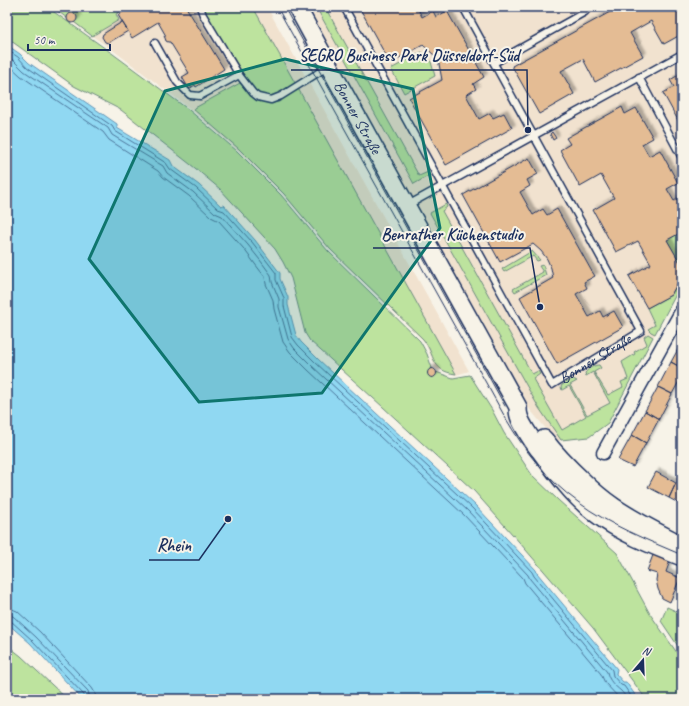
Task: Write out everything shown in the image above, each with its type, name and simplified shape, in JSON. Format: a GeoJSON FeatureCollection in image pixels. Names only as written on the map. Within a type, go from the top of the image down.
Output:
{"type":"FeatureCollection","features":[{"type":"Feature","properties":{"kind":"main road","name":"Bonner Straße"},"geometry":{"type":"LineString","coordinates":[[297,7],[518,407],[527,413],[554,452],[567,466],[586,495]]}},
{"type":"Feature","properties":{"kind":"main road"},"geometry":{"type":"LineString","coordinates":[[586,495],[613,506],[644,525],[682,544]]}},
{"type":"Feature","properties":{"kind":"main road"},"geometry":{"type":"LineString","coordinates":[[586,495],[595,513],[608,522],[634,536],[682,557]]}},
{"type":"Feature","properties":{"kind":"street"},"geometry":{"type":"LineString","coordinates":[[603,453],[682,310]]}},
{"type":"Feature","properties":{"kind":"lane"},"geometry":{"type":"LineString","coordinates":[[200,7],[203,15],[240,75],[253,93],[258,97],[271,100],[329,66]]}},
{"type":"Feature","properties":{"kind":"lane","name":"Bonner Straße"},"geometry":{"type":"LineString","coordinates":[[344,7],[552,385],[641,330],[462,7]]}},
{"type":"Feature","properties":{"kind":"lane"},"geometry":{"type":"LineString","coordinates":[[494,63],[585,12],[589,7]]}},
{"type":"Feature","properties":{"kind":"lane"},"geometry":{"type":"LineString","coordinates":[[155,43],[177,82],[190,95],[200,96],[240,75]]}},
{"type":"Feature","properties":{"kind":"lane"},"geometry":{"type":"LineString","coordinates":[[406,206],[682,54]]}},
{"type":"Feature","properties":{"kind":"lane"},"geometry":{"type":"LineString","coordinates":[[639,77],[682,158]]}},
{"type":"Feature","properties":{"kind":"highlighted area"},"geometry":{"type":"Polygon","coordinates":[[[285,59],[413,89],[440,228],[322,393],[199,402],[89,259],[165,91],[285,59]]]}},
{"type":"Feature","properties":{"kind":"shaded area"},"geometry":{"type":"Polygon","coordinates":[[[50,7],[267,7],[469,371],[456,375],[436,368],[422,339],[329,249],[283,194],[238,150],[193,111],[114,51],[50,7]]]}},
{"type":"Feature","properties":{"kind":"shaded area"},"geometry":{"type":"Polygon","coordinates":[[[306,7],[682,7],[682,252],[679,257],[682,259],[682,283],[608,423],[589,437],[561,440],[557,442],[527,406],[306,7]]]}},
{"type":"Feature","properties":{"kind":"green space"},"geometry":{"type":"Polygon","coordinates":[[[7,7],[47,7],[189,110],[237,151],[281,195],[328,251],[420,341],[427,354],[433,371],[453,378],[470,375],[492,410],[504,433],[532,475],[617,553],[650,614],[682,660],[682,699],[646,699],[593,628],[474,491],[310,341],[305,333],[291,278],[283,262],[275,249],[220,189],[121,110],[74,86],[7,38],[7,7]]]}},
{"type":"Feature","properties":{"kind":"green space"},"geometry":{"type":"Polygon","coordinates":[[[52,7],[128,7],[116,14],[119,20],[92,36],[74,22],[69,22],[67,18],[52,7]]]}},
{"type":"Feature","properties":{"kind":"green space"},"geometry":{"type":"Polygon","coordinates":[[[203,7],[253,7],[456,374],[442,370],[438,366],[423,339],[330,249],[284,194],[239,149],[193,109],[240,83],[255,98],[270,103],[279,102],[290,93],[288,89],[272,97],[262,96],[254,91],[203,7]]]}},
{"type":"Feature","properties":{"kind":"green space"},"geometry":{"type":"Polygon","coordinates":[[[316,7],[325,7],[419,176],[428,172],[430,175],[414,184],[316,7]]]}},
{"type":"Feature","properties":{"kind":"green space"},"geometry":{"type":"Polygon","coordinates":[[[422,52],[431,62],[435,76],[404,93],[391,69],[422,52]]]}},
{"type":"Feature","properties":{"kind":"green space"},"geometry":{"type":"Polygon","coordinates":[[[446,204],[447,207],[442,211],[532,374],[538,371],[540,374],[533,379],[562,430],[586,416],[569,386],[562,390],[562,385],[573,379],[577,381],[570,385],[587,415],[610,403],[593,372],[586,376],[585,373],[591,368],[599,365],[601,368],[594,372],[608,395],[623,387],[621,382],[628,379],[622,362],[647,344],[644,337],[648,334],[653,337],[608,423],[589,437],[561,440],[539,408],[430,213],[446,204]]]}},
{"type":"Feature","properties":{"kind":"green space"},"geometry":{"type":"Polygon","coordinates":[[[682,232],[682,252],[679,257],[682,259],[682,266],[667,240],[682,232]]]}},
{"type":"Feature","properties":{"kind":"green space"},"geometry":{"type":"Polygon","coordinates":[[[532,251],[540,260],[537,261],[533,256],[504,272],[502,269],[532,251]]]}},
{"type":"Feature","properties":{"kind":"green space"},"geometry":{"type":"Polygon","coordinates":[[[543,265],[546,275],[515,292],[513,289],[543,272],[539,266],[543,265]]]}},
{"type":"Feature","properties":{"kind":"green space"},"geometry":{"type":"Polygon","coordinates":[[[682,275],[682,283],[655,334],[651,332],[648,329],[655,325],[647,308],[671,295],[682,275]]]}},
{"type":"Feature","properties":{"kind":"green space"},"geometry":{"type":"Polygon","coordinates":[[[667,607],[682,614],[682,652],[661,621],[667,607]]]}},
{"type":"Feature","properties":{"kind":"green space"},"geometry":{"type":"Polygon","coordinates":[[[7,645],[21,656],[67,699],[7,699],[7,645]]]}},
{"type":"Feature","properties":{"kind":"water"},"geometry":{"type":"Polygon","coordinates":[[[7,45],[20,54],[29,63],[117,124],[117,128],[170,160],[173,166],[199,185],[221,206],[224,205],[255,240],[280,273],[280,279],[288,297],[288,305],[296,335],[301,342],[475,505],[536,570],[617,669],[616,674],[623,682],[626,682],[638,699],[82,699],[30,643],[7,623],[7,45]]]}},
{"type":"Feature","properties":{"kind":"building"},"geometry":{"type":"Polygon","coordinates":[[[130,7],[186,7],[224,69],[196,87],[195,85],[189,89],[182,77],[189,73],[170,42],[166,41],[164,36],[166,36],[158,22],[132,38],[118,15],[130,7]]]}},
{"type":"Feature","properties":{"kind":"building"},"geometry":{"type":"Polygon","coordinates":[[[359,7],[417,7],[422,17],[433,11],[436,17],[447,11],[484,77],[473,84],[476,89],[466,95],[479,119],[490,113],[493,118],[504,113],[512,128],[446,165],[409,98],[442,80],[439,64],[434,55],[423,45],[390,63],[359,7]]]}},
{"type":"Feature","properties":{"kind":"building"},"geometry":{"type":"Polygon","coordinates":[[[619,7],[682,7],[682,34],[664,44],[651,21],[630,33],[643,56],[595,82],[583,59],[561,71],[574,94],[539,114],[512,66],[619,7]]]}},
{"type":"Feature","properties":{"kind":"building"},"geometry":{"type":"Polygon","coordinates":[[[70,13],[74,13],[76,14],[76,22],[70,23],[67,20],[67,16],[70,13]]]}},
{"type":"Feature","properties":{"kind":"building"},"geometry":{"type":"Polygon","coordinates":[[[122,22],[128,31],[108,43],[105,42],[102,37],[103,34],[122,22]]]}},
{"type":"Feature","properties":{"kind":"building"},"geometry":{"type":"Polygon","coordinates":[[[682,73],[682,122],[680,124],[663,93],[674,87],[670,80],[682,73]]]}},
{"type":"Feature","properties":{"kind":"building"},"geometry":{"type":"Polygon","coordinates":[[[622,107],[625,114],[636,108],[653,138],[642,144],[649,156],[660,150],[678,183],[667,189],[674,201],[682,196],[682,232],[667,240],[682,266],[682,275],[671,295],[647,308],[629,276],[651,264],[638,241],[616,252],[593,210],[614,198],[601,175],[580,187],[560,150],[570,144],[566,138],[622,107]]]}},
{"type":"Feature","properties":{"kind":"building"},"geometry":{"type":"Polygon","coordinates":[[[552,132],[556,138],[553,140],[550,134],[552,132]]]}},
{"type":"Feature","properties":{"kind":"building"},"geometry":{"type":"Polygon","coordinates":[[[529,158],[538,174],[527,180],[530,186],[520,192],[533,215],[543,209],[547,215],[557,209],[595,276],[584,282],[587,288],[576,294],[589,317],[600,311],[603,317],[614,311],[623,327],[557,364],[520,297],[553,278],[547,259],[533,244],[500,262],[463,195],[529,158]]]}},
{"type":"Feature","properties":{"kind":"building"},"geometry":{"type":"Polygon","coordinates":[[[682,342],[682,368],[671,362],[682,342]]]}},
{"type":"Feature","properties":{"kind":"building"},"geometry":{"type":"Polygon","coordinates":[[[671,362],[682,368],[682,376],[672,394],[658,387],[671,362]]]}},
{"type":"Feature","properties":{"kind":"building"},"geometry":{"type":"Polygon","coordinates":[[[432,368],[437,373],[432,378],[427,373],[432,368]]]}},
{"type":"Feature","properties":{"kind":"building"},"geometry":{"type":"Polygon","coordinates":[[[658,387],[672,394],[659,419],[645,411],[658,387]]]}},
{"type":"Feature","properties":{"kind":"building"},"geometry":{"type":"Polygon","coordinates":[[[645,411],[659,419],[646,443],[632,435],[645,411]]]}},
{"type":"Feature","properties":{"kind":"building"},"geometry":{"type":"Polygon","coordinates":[[[632,435],[646,443],[633,467],[618,460],[632,435]]]}},
{"type":"Feature","properties":{"kind":"building"},"geometry":{"type":"Polygon","coordinates":[[[656,472],[676,483],[669,498],[648,487],[656,472]]]}},
{"type":"Feature","properties":{"kind":"building"},"geometry":{"type":"Polygon","coordinates":[[[676,483],[682,486],[682,505],[669,498],[676,483]]]}},
{"type":"Feature","properties":{"kind":"building"},"geometry":{"type":"Polygon","coordinates":[[[653,555],[670,561],[666,572],[680,578],[670,602],[662,598],[656,580],[657,574],[647,571],[653,555]]]}},
{"type":"Feature","properties":{"kind":"tram line"},"geometry":{"type":"LineString","coordinates":[[277,7],[505,417],[528,453],[556,484],[578,502],[602,518],[628,532],[682,555]]}},
{"type":"Feature","properties":{"kind":"tram line"},"geometry":{"type":"LineString","coordinates":[[284,7],[505,406]]}},
{"type":"Feature","properties":{"kind":"place","name":"SEGRO Business Park Düsseldorf-Süd"},"geometry":{"type":"Point","coordinates":[528,130]}},
{"type":"Feature","properties":{"kind":"place","name":"Benrather Küchenstudio"},"geometry":{"type":"Point","coordinates":[540,307]}},
{"type":"Feature","properties":{"kind":"place","name":"Rhein"},"geometry":{"type":"Point","coordinates":[228,519]}}]}
